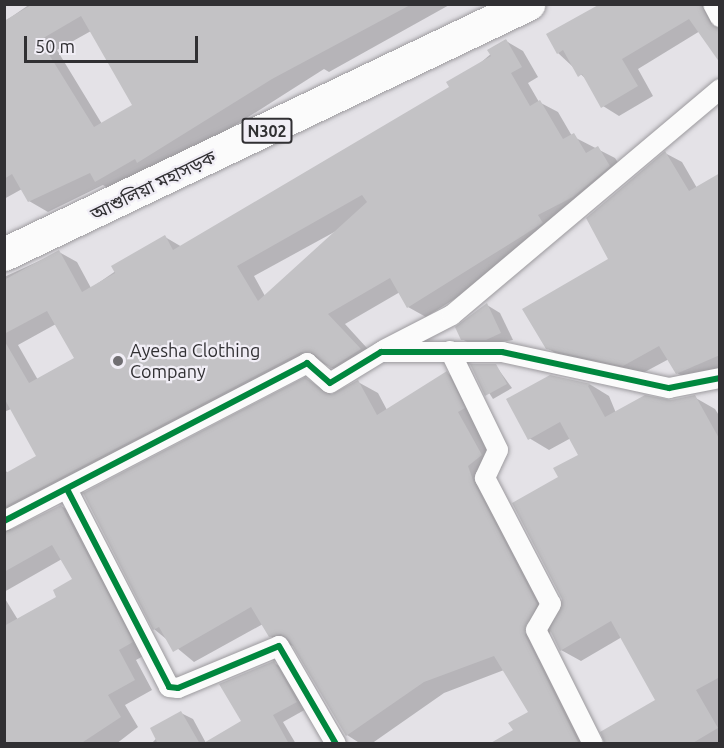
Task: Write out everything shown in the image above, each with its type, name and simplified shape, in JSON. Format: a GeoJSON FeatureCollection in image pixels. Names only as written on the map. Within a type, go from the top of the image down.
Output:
{"type":"FeatureCollection","features":[{"type":"Feature","properties":{"kind":"highway","name":"আশুলিয়া মহাসড়ক"},"geometry":{"type":"LineString","coordinates":[[4,254],[528,4]]}},
{"type":"Feature","properties":{"kind":"street"},"geometry":{"type":"LineString","coordinates":[[713,4],[720,17]]}},
{"type":"Feature","properties":{"kind":"street"},"geometry":{"type":"LineString","coordinates":[[4,521],[68,491],[307,363],[330,383],[381,352],[452,315],[720,89]]}},
{"type":"Feature","properties":{"kind":"street"},"geometry":{"type":"LineString","coordinates":[[450,351],[498,450],[485,478],[551,604],[536,630],[593,744]]}},
{"type":"Feature","properties":{"kind":"street"},"geometry":{"type":"LineString","coordinates":[[381,352],[502,352],[669,388],[720,378]]}},
{"type":"Feature","properties":{"kind":"street"},"geometry":{"type":"LineString","coordinates":[[68,491],[169,687],[178,688],[279,646],[336,744]]}},
{"type":"Feature","properties":{"kind":"building"},"geometry":{"type":"Polygon","coordinates":[[[33,4],[412,4],[272,79],[137,163],[135,159],[95,182],[90,173],[28,202],[12,174],[4,179],[4,21],[33,4]],[[81,16],[40,40],[94,127],[132,105],[81,16]]]}},
{"type":"Feature","properties":{"kind":"building"},"geometry":{"type":"Polygon","coordinates":[[[600,4],[701,4],[710,23],[720,29],[720,63],[689,19],[622,59],[638,86],[601,108],[582,74],[578,77],[563,50],[557,54],[546,34],[600,4]]]}},
{"type":"Feature","properties":{"kind":"building"},"geometry":{"type":"Polygon","coordinates":[[[506,39],[522,67],[511,73],[530,106],[540,100],[563,139],[574,133],[586,153],[598,146],[610,166],[573,197],[538,215],[543,223],[407,308],[390,278],[328,314],[361,349],[331,368],[314,354],[301,352],[4,507],[4,474],[36,456],[4,398],[4,340],[29,383],[74,358],[47,311],[4,334],[4,280],[59,250],[82,292],[115,273],[111,266],[165,235],[173,250],[449,87],[446,82],[491,56],[487,50],[506,39]],[[362,195],[237,266],[258,301],[367,202],[362,195]]]}},
{"type":"Feature","properties":{"kind":"building"},"geometry":{"type":"Polygon","coordinates":[[[665,151],[689,191],[720,173],[720,355],[676,374],[659,346],[623,366],[546,349],[522,309],[608,259],[586,218],[665,151]]]}},
{"type":"Feature","properties":{"kind":"building"},"geometry":{"type":"Polygon","coordinates":[[[487,303],[501,333],[486,340],[461,340],[455,327],[487,303]]]}},
{"type":"Feature","properties":{"kind":"building"},"geometry":{"type":"Polygon","coordinates":[[[470,364],[496,364],[507,384],[485,396],[470,364]]]}},
{"type":"Feature","properties":{"kind":"building"},"geometry":{"type":"Polygon","coordinates":[[[447,371],[465,408],[458,412],[482,455],[468,466],[474,483],[537,604],[525,635],[579,744],[489,744],[513,730],[508,723],[528,712],[494,656],[424,682],[346,736],[289,640],[281,634],[269,637],[251,607],[173,652],[159,627],[153,630],[83,493],[305,377],[330,395],[358,380],[377,415],[447,371]]]}},
{"type":"Feature","properties":{"kind":"building"},"geometry":{"type":"Polygon","coordinates":[[[550,375],[591,384],[588,386],[605,417],[645,395],[671,400],[695,395],[720,440],[720,677],[696,690],[718,728],[691,744],[605,744],[600,732],[655,700],[611,621],[560,651],[550,630],[562,599],[512,503],[558,477],[553,468],[578,455],[560,422],[528,440],[506,399],[550,375]]]}},
{"type":"Feature","properties":{"kind":"building"},"geometry":{"type":"Polygon","coordinates":[[[61,505],[133,642],[119,650],[135,680],[108,695],[121,717],[80,744],[4,744],[4,626],[56,597],[53,590],[72,579],[52,545],[4,572],[4,533],[61,505]]]}},
{"type":"Feature","properties":{"kind":"building"},"geometry":{"type":"Polygon","coordinates":[[[274,661],[297,702],[273,715],[289,744],[202,744],[241,721],[219,684],[274,661]]]}},
{"type":"Feature","properties":{"kind":"building"},"geometry":{"type":"Polygon","coordinates":[[[181,711],[200,744],[158,744],[150,728],[181,711]]]}},
{"type":"Feature","properties":{"kind":"cycle path"},"geometry":{"type":"LineString","coordinates":[[4,521],[307,363],[330,383],[381,352],[502,352],[669,388],[720,378]]}},
{"type":"Feature","properties":{"kind":"cycle path"},"geometry":{"type":"LineString","coordinates":[[68,491],[169,687],[178,688],[279,646],[336,744]]}},
{"type":"Feature","properties":{"kind":"place","name":"Ayesha Clothing Company"},"geometry":{"type":"Point","coordinates":[118,361]}}]}
